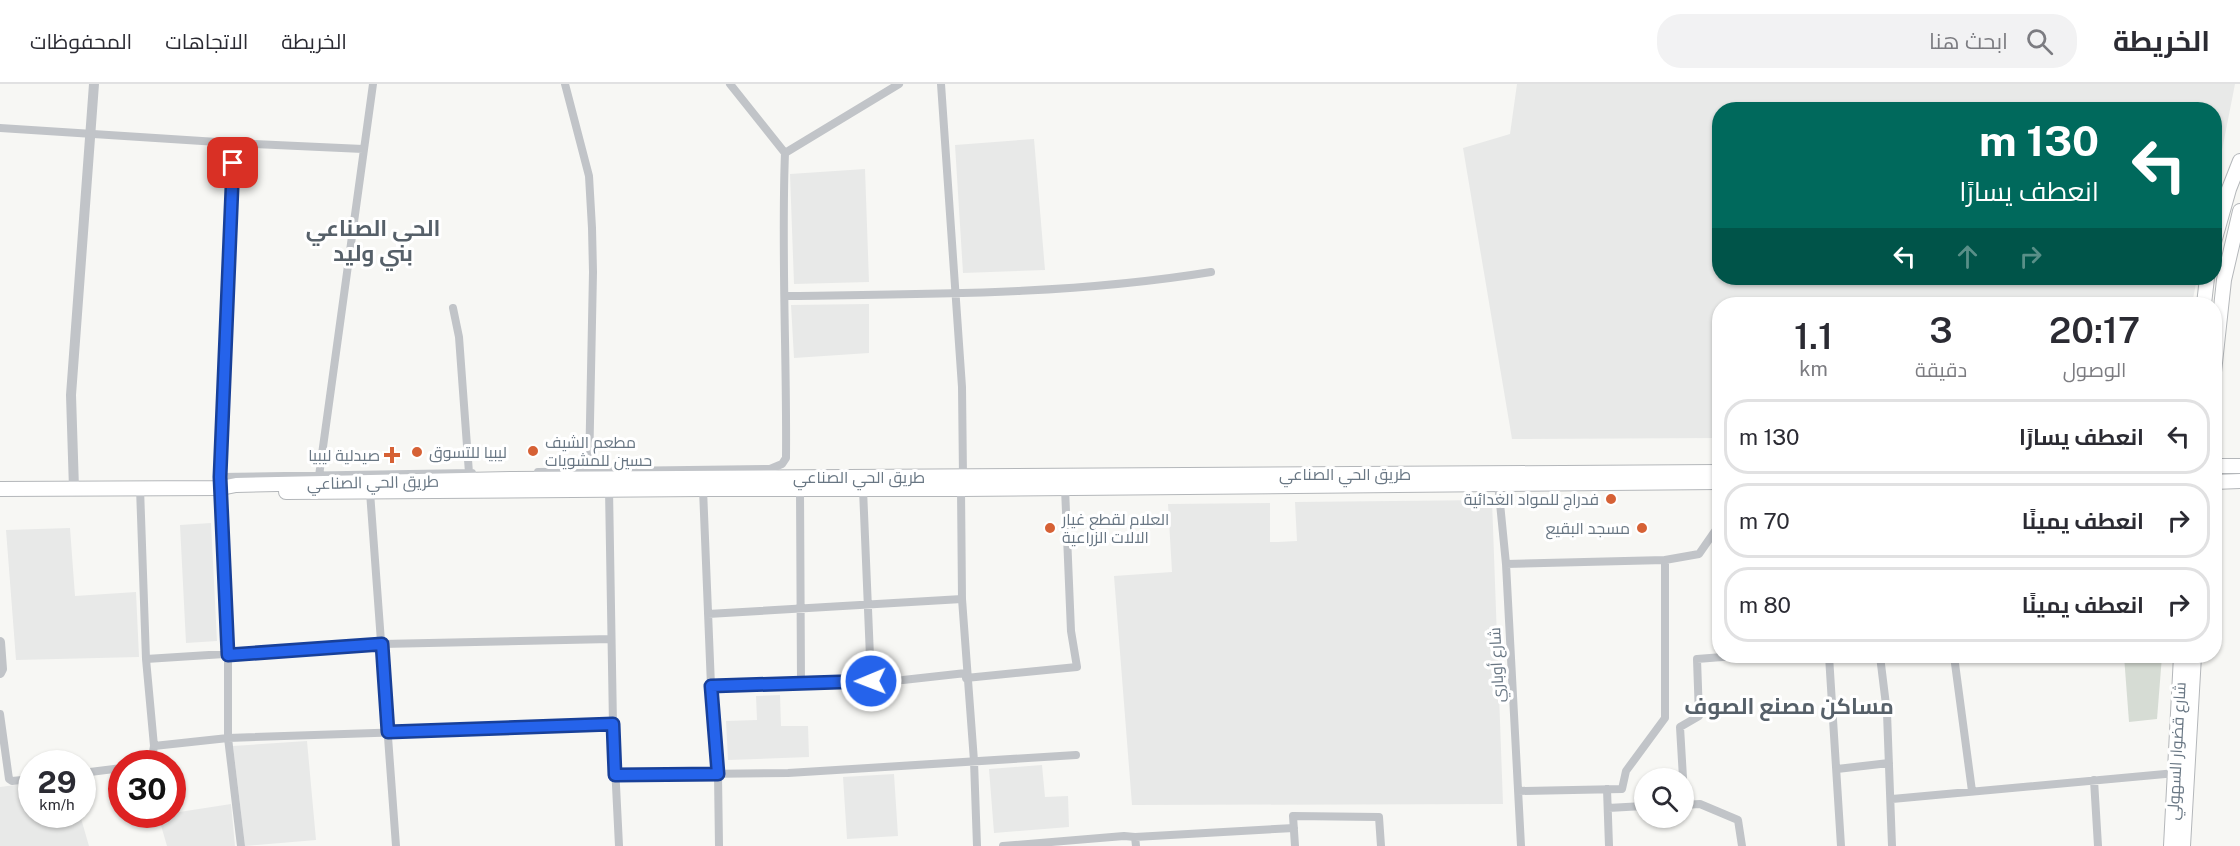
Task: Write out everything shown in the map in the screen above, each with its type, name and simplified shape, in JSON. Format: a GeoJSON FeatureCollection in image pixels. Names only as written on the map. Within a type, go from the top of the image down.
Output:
{"type":"FeatureCollection","features":[{"type":"Feature","properties":{"kind":"highway"},"geometry":{"type":"LineString","coordinates":[[2222,214],[2240,161]]}},
{"type":"Feature","properties":{"kind":"highway"},"geometry":{"type":"LineString","coordinates":[[2222,297],[2234,253],[2240,211]]}},
{"type":"Feature","properties":{"kind":"highway"},"geometry":{"type":"LineString","coordinates":[[2222,465],[2240,466]]}},
{"type":"Feature","properties":{"kind":"highway","name":"طريق الحي الصناعي"},"geometry":{"type":"LineString","coordinates":[[0,489],[140,488],[221,482],[236,485],[375,481],[785,477],[962,483],[1712,472]]}},
{"type":"Feature","properties":{"kind":"highway"},"geometry":{"type":"LineString","coordinates":[[2222,482],[2240,481]]}},
{"type":"Feature","properties":{"kind":"highway"},"geometry":{"type":"LineString","coordinates":[[221,482],[236,491],[294,493],[609,489],[800,490],[962,483],[1065,488],[1712,482]]}},
{"type":"Feature","properties":{"kind":"highway","name":"شارع قضوار السهولي"},"geometry":{"type":"LineString","coordinates":[[2171,846],[2181,663]]}},
{"type":"Feature","properties":{"kind":"highway"},"geometry":{"type":"LineString","coordinates":[[2183,846],[2194,663]]}},
{"type":"Feature","properties":{"kind":"street"},"geometry":{"type":"LineString","coordinates":[[74,489],[70,395],[94,84]]}},
{"type":"Feature","properties":{"kind":"street"},"geometry":{"type":"LineString","coordinates":[[319,476],[373,84]]}},
{"type":"Feature","properties":{"kind":"street"},"geometry":{"type":"LineString","coordinates":[[565,84],[588,176],[592,228],[590,471]]}},
{"type":"Feature","properties":{"kind":"street"},"geometry":{"type":"LineString","coordinates":[[730,84],[785,153],[783,222],[785,477]]}},
{"type":"Feature","properties":{"kind":"street"},"geometry":{"type":"LineString","coordinates":[[785,153],[898,84]]}},
{"type":"Feature","properties":{"kind":"street"},"geometry":{"type":"LineString","coordinates":[[941,84],[962,387],[962,599],[974,761],[976,846]]}},
{"type":"Feature","properties":{"kind":"street"},"geometry":{"type":"LineString","coordinates":[[0,128],[363,149]]}},
{"type":"Feature","properties":{"kind":"street"},"geometry":{"type":"LineString","coordinates":[[233,143],[221,482],[228,655],[228,738],[241,846]]}},
{"type":"Feature","properties":{"kind":"street"},"geometry":{"type":"LineString","coordinates":[[785,296],[955,294],[1156,281],[1211,272]]}},
{"type":"Feature","properties":{"kind":"street"},"geometry":{"type":"LineString","coordinates":[[453,308],[459,338],[469,473]]}},
{"type":"Feature","properties":{"kind":"street"},"geometry":{"type":"LineString","coordinates":[[221,482],[319,476],[775,468],[786,458]]}},
{"type":"Feature","properties":{"kind":"street","name":"شارع أوباري"},"geometry":{"type":"LineString","coordinates":[[1497,483],[1506,564],[1521,846]]}},
{"type":"Feature","properties":{"kind":"street"},"geometry":{"type":"LineString","coordinates":[[140,488],[146,659],[153,750]]}},
{"type":"Feature","properties":{"kind":"street"},"geometry":{"type":"LineString","coordinates":[[711,686],[871,681],[1077,667],[1071,631],[1065,488]]}},
{"type":"Feature","properties":{"kind":"street"},"geometry":{"type":"LineString","coordinates":[[609,489],[610,639],[619,846]]}},
{"type":"Feature","properties":{"kind":"street"},"geometry":{"type":"LineString","coordinates":[[703,489],[711,686],[718,774],[719,846]]}},
{"type":"Feature","properties":{"kind":"street"},"geometry":{"type":"LineString","coordinates":[[863,489],[871,681]]}},
{"type":"Feature","properties":{"kind":"street"},"geometry":{"type":"LineString","coordinates":[[800,490],[801,682]]}},
{"type":"Feature","properties":{"kind":"street"},"geometry":{"type":"LineString","coordinates":[[370,492],[396,846]]}},
{"type":"Feature","properties":{"kind":"street"},"geometry":{"type":"LineString","coordinates":[[1506,564],[1665,560],[1699,554],[1712,535]]}},
{"type":"Feature","properties":{"kind":"street"},"geometry":{"type":"LineString","coordinates":[[1518,791],[1622,789],[1626,771],[1665,718],[1665,560]]}},
{"type":"Feature","properties":{"kind":"street"},"geometry":{"type":"LineString","coordinates":[[708,614],[962,599]]}},
{"type":"Feature","properties":{"kind":"street"},"geometry":{"type":"LineString","coordinates":[[146,659],[382,644],[610,639]]}},
{"type":"Feature","properties":{"kind":"street"},"geometry":{"type":"LineString","coordinates":[[0,642],[2,669],[0,673]]}},
{"type":"Feature","properties":{"kind":"street"},"geometry":{"type":"LineString","coordinates":[[1680,726],[1699,716],[1697,659],[1712,658]]}},
{"type":"Feature","properties":{"kind":"street"},"geometry":{"type":"LineString","coordinates":[[1829,663],[1840,846]]}},
{"type":"Feature","properties":{"kind":"street"},"geometry":{"type":"LineString","coordinates":[[1881,663],[1887,713],[1892,846]]}},
{"type":"Feature","properties":{"kind":"street"},"geometry":{"type":"LineString","coordinates":[[1955,663],[1972,791]]}},
{"type":"Feature","properties":{"kind":"street"},"geometry":{"type":"LineString","coordinates":[[0,714],[9,779],[18,780]]}},
{"type":"Feature","properties":{"kind":"street"},"geometry":{"type":"LineString","coordinates":[[1665,718],[1680,726]]}},
{"type":"Feature","properties":{"kind":"street"},"geometry":{"type":"LineString","coordinates":[[154,746],[228,738],[613,724]]}},
{"type":"Feature","properties":{"kind":"street"},"geometry":{"type":"LineString","coordinates":[[1680,726],[1682,768]]}},
{"type":"Feature","properties":{"kind":"street"},"geometry":{"type":"LineString","coordinates":[[615,775],[788,773],[1076,756]]}},
{"type":"Feature","properties":{"kind":"street"},"geometry":{"type":"LineString","coordinates":[[1837,769],[1889,763]]}},
{"type":"Feature","properties":{"kind":"street"},"geometry":{"type":"LineString","coordinates":[[1892,799],[2176,773]]}},
{"type":"Feature","properties":{"kind":"street"},"geometry":{"type":"LineString","coordinates":[[2094,780],[2098,846]]}},
{"type":"Feature","properties":{"kind":"street"},"geometry":{"type":"LineString","coordinates":[[1607,789],[1610,846]]}},
{"type":"Feature","properties":{"kind":"street"},"geometry":{"type":"LineString","coordinates":[[1694,804],[1700,804],[1738,820],[1742,846]]}},
{"type":"Feature","properties":{"kind":"street"},"geometry":{"type":"LineString","coordinates":[[1608,808],[1634,807]]}},
{"type":"Feature","properties":{"kind":"street"},"geometry":{"type":"LineString","coordinates":[[1294,846],[1293,816],[1379,817],[1381,846]]}},
{"type":"Feature","properties":{"kind":"street"},"geometry":{"type":"LineString","coordinates":[[1003,846],[1121,836],[1136,842],[1294,828]]}},
{"type":"Feature","properties":{"kind":"shaded area"},"geometry":{"type":"Polygon","coordinates":[[[1517,84],[2235,84],[2222,150],[2222,102],[1712,102],[1712,285],[2196,285],[2193,297],[1712,297],[1712,438],[1512,439],[1463,148],[1510,134],[1517,84]]]}},
{"type":"Feature","properties":{"kind":"shaded area"},"geometry":{"type":"Polygon","coordinates":[[[1034,139],[1045,270],[963,273],[955,145],[1034,139]]]}},
{"type":"Feature","properties":{"kind":"shaded area"},"geometry":{"type":"Polygon","coordinates":[[[865,169],[869,282],[794,284],[790,174],[865,169]]]}},
{"type":"Feature","properties":{"kind":"shaded area"},"geometry":{"type":"Polygon","coordinates":[[[869,304],[869,353],[794,358],[791,305],[869,304]]]}},
{"type":"Feature","properties":{"kind":"shaded area"},"geometry":{"type":"Polygon","coordinates":[[[1492,500],[1503,804],[1132,805],[1114,576],[1172,572],[1168,504],[1270,503],[1270,542],[1278,542],[1297,541],[1295,502],[1492,500]]]}},
{"type":"Feature","properties":{"kind":"shaded area"},"geometry":{"type":"Polygon","coordinates":[[[211,523],[217,641],[186,643],[180,525],[211,523]]]}},
{"type":"Feature","properties":{"kind":"shaded area"},"geometry":{"type":"Polygon","coordinates":[[[70,528],[75,596],[136,592],[139,657],[16,660],[6,530],[70,528]]]}},
{"type":"Feature","properties":{"kind":"shaded area"},"geometry":{"type":"Polygon","coordinates":[[[2125,663],[2161,663],[2157,719],[2129,722],[2125,663]]]}},
{"type":"Feature","properties":{"kind":"shaded area"},"geometry":{"type":"Polygon","coordinates":[[[780,695],[781,726],[808,726],[809,757],[728,760],[726,721],[757,720],[756,696],[780,695]]]}},
{"type":"Feature","properties":{"kind":"shaded area"},"geometry":{"type":"Polygon","coordinates":[[[307,741],[316,840],[245,846],[233,746],[307,741]]]}},
{"type":"Feature","properties":{"kind":"shaded area"},"geometry":{"type":"Polygon","coordinates":[[[1042,765],[1045,797],[1068,796],[1069,827],[994,833],[989,769],[1042,765]]]}},
{"type":"Feature","properties":{"kind":"shaded area"},"geometry":{"type":"Polygon","coordinates":[[[894,774],[898,836],[847,839],[843,777],[894,774]]]}},
{"type":"Feature","properties":{"kind":"shaded area"},"geometry":{"type":"Polygon","coordinates":[[[18,785],[18,828],[84,828],[89,846],[0,846],[0,787],[18,785]]]}},
{"type":"Feature","properties":{"kind":"shaded area"},"geometry":{"type":"Polygon","coordinates":[[[231,804],[235,846],[167,846],[162,828],[186,828],[186,811],[231,804]]]}},
{"type":"Feature","properties":{"kind":"place","name":"مطعم الشيف حسين للمشويات"},"geometry":{"type":"Point","coordinates":[533,451]}},
{"type":"Feature","properties":{"kind":"place","name":"ليبيا للتسوق"},"geometry":{"type":"Point","coordinates":[417,452]}},
{"type":"Feature","properties":{"kind":"place","name":"صيدلية ليبيا"},"geometry":{"type":"Point","coordinates":[392,455]}},
{"type":"Feature","properties":{"kind":"place","name":"فدراج للمواد الغدائية"},"geometry":{"type":"Point","coordinates":[1611,499]}},
{"type":"Feature","properties":{"kind":"place","name":"العلام لقطع غيار الالات الزراعية"},"geometry":{"type":"Point","coordinates":[1050,528]}},
{"type":"Feature","properties":{"kind":"place","name":"مسجد البقيع"},"geometry":{"type":"Point","coordinates":[1642,528]}},
{"type":"Feature","properties":{"kind":"district","name":"الحي الصناعي بني وليد"},"geometry":{"type":"Point","coordinates":[373,240]}},
{"type":"Feature","properties":{"kind":"district","name":"مساكن مصنع الصوف"},"geometry":{"type":"Point","coordinates":[1789,706]}},
{"type":"Feature","properties":{"kind":"route"},"geometry":{"type":"LineString","coordinates":[[233,163],[220,477],[228,655],[382,644],[388,732],[613,724],[615,775],[718,774],[711,686],[871,681]]}}]}
